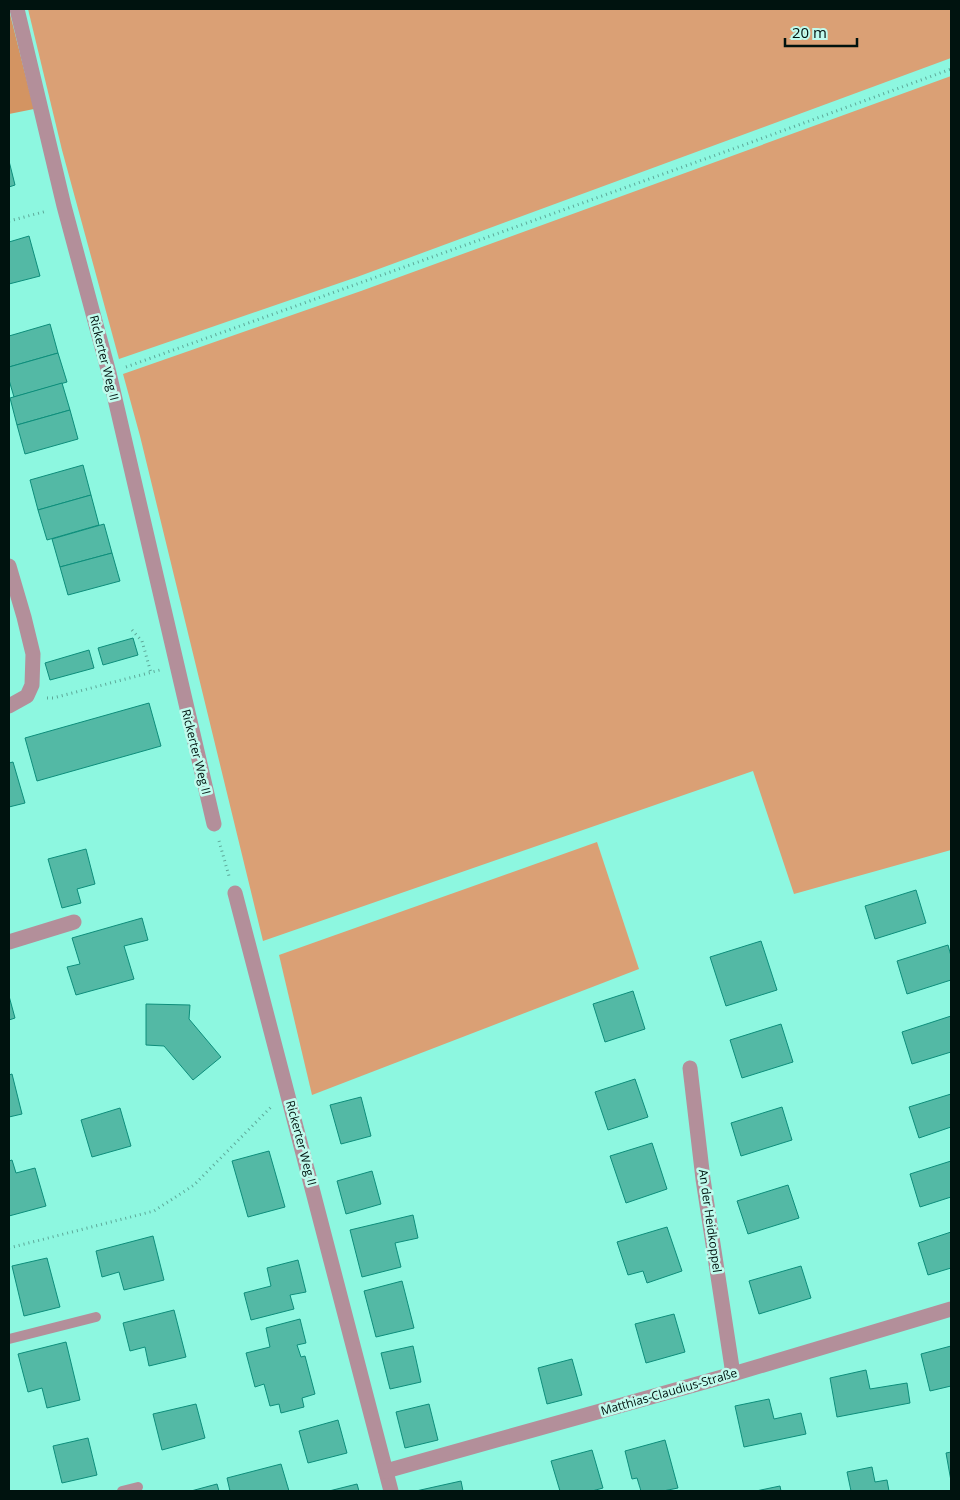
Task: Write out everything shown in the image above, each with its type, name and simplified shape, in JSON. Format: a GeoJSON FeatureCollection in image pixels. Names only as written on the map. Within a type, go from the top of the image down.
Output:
{"type":"FeatureCollection","features":[{"type":"Feature","properties":{"kind":"street","name":"Rickerter Weg II"},"geometry":{"type":"LineString","coordinates":[[17,9],[64,206],[109,373],[214,824]]}},
{"type":"Feature","properties":{"kind":"street"},"geometry":{"type":"LineString","coordinates":[[9,566],[33,654],[32,685],[26,696],[9,706]]}},
{"type":"Feature","properties":{"kind":"street","name":"Rickerter Weg II"},"geometry":{"type":"LineString","coordinates":[[235,893],[391,1491]]}},
{"type":"Feature","properties":{"kind":"street"},"geometry":{"type":"LineString","coordinates":[[9,942],[74,922]]}},
{"type":"Feature","properties":{"kind":"street","name":"An der Heidkoppel"},"geometry":{"type":"LineString","coordinates":[[690,1068],[703,1180],[733,1374]]}},
{"type":"Feature","properties":{"kind":"street","name":"Matthias-Claudius-Straße"},"geometry":{"type":"LineString","coordinates":[[386,1471],[733,1374],[951,1309]]}},
{"type":"Feature","properties":{"kind":"lane"},"geometry":{"type":"LineString","coordinates":[[9,1339],[96,1317]]}},
{"type":"Feature","properties":{"kind":"lane"},"geometry":{"type":"LineString","coordinates":[[122,1491],[138,1487]]}},
{"type":"Feature","properties":{"kind":"path"},"geometry":{"type":"LineString","coordinates":[[109,373],[951,69]]}},
{"type":"Feature","properties":{"kind":"path"},"geometry":{"type":"LineString","coordinates":[[9,221],[64,206]]}},
{"type":"Feature","properties":{"kind":"path"},"geometry":{"type":"LineString","coordinates":[[132,630],[142,641],[151,672]]}},
{"type":"Feature","properties":{"kind":"path"},"geometry":{"type":"LineString","coordinates":[[26,696],[54,698],[176,666]]}},
{"type":"Feature","properties":{"kind":"path"},"geometry":{"type":"LineString","coordinates":[[214,824],[235,893]]}},
{"type":"Feature","properties":{"kind":"path"},"geometry":{"type":"LineString","coordinates":[[9,1248],[154,1211],[194,1185],[267,1112],[286,1088]]}},
{"type":"Feature","properties":{"kind":"shaded area"},"geometry":{"type":"Polygon","coordinates":[[[28,9],[951,9],[951,58],[357,277],[119,359],[62,150],[28,9]]]}},
{"type":"Feature","properties":{"kind":"shaded area"},"geometry":{"type":"Polygon","coordinates":[[[9,10],[34,109],[9,114],[9,10]]]}},
{"type":"Feature","properties":{"kind":"shaded area"},"geometry":{"type":"Polygon","coordinates":[[[951,76],[951,850],[794,894],[753,771],[263,941],[140,436],[123,374],[361,291],[951,76]]]}},
{"type":"Feature","properties":{"kind":"shaded area"},"geometry":{"type":"Polygon","coordinates":[[[597,842],[639,969],[312,1095],[279,955],[597,842]]]}},
{"type":"Feature","properties":{"kind":"building"},"geometry":{"type":"Polygon","coordinates":[[[9,161],[15,185],[9,187],[9,161]]]}},
{"type":"Feature","properties":{"kind":"building"},"geometry":{"type":"Polygon","coordinates":[[[29,236],[40,276],[9,284],[9,242],[29,236]]]}},
{"type":"Feature","properties":{"kind":"building"},"geometry":{"type":"Polygon","coordinates":[[[50,324],[58,353],[9,367],[9,336],[50,324]]]}},
{"type":"Feature","properties":{"kind":"building"},"geometry":{"type":"Polygon","coordinates":[[[58,353],[67,382],[14,397],[9,380],[9,367],[58,353]]]}},
{"type":"Feature","properties":{"kind":"building"},"geometry":{"type":"Polygon","coordinates":[[[62,383],[70,410],[17,425],[10,398],[62,383]]]}},
{"type":"Feature","properties":{"kind":"building"},"geometry":{"type":"Polygon","coordinates":[[[70,410],[78,439],[25,454],[17,425],[70,410]]]}},
{"type":"Feature","properties":{"kind":"building"},"geometry":{"type":"Polygon","coordinates":[[[83,465],[91,495],[38,510],[30,480],[83,465]]]}},
{"type":"Feature","properties":{"kind":"building"},"geometry":{"type":"Polygon","coordinates":[[[91,495],[99,525],[47,540],[38,510],[91,495]]]}},
{"type":"Feature","properties":{"kind":"building"},"geometry":{"type":"Polygon","coordinates":[[[104,524],[112,553],[60,567],[52,539],[104,524]]]}},
{"type":"Feature","properties":{"kind":"building"},"geometry":{"type":"Polygon","coordinates":[[[112,553],[120,581],[68,595],[60,567],[112,553]]]}},
{"type":"Feature","properties":{"kind":"building"},"geometry":{"type":"Polygon","coordinates":[[[133,638],[138,655],[103,665],[98,648],[133,638]]]}},
{"type":"Feature","properties":{"kind":"building"},"geometry":{"type":"Polygon","coordinates":[[[89,650],[94,668],[50,680],[45,663],[89,650]]]}},
{"type":"Feature","properties":{"kind":"building"},"geometry":{"type":"Polygon","coordinates":[[[149,703],[161,746],[37,781],[25,738],[149,703]]]}},
{"type":"Feature","properties":{"kind":"building"},"geometry":{"type":"Polygon","coordinates":[[[13,762],[25,803],[9,807],[9,763],[13,762]]]}},
{"type":"Feature","properties":{"kind":"building"},"geometry":{"type":"Polygon","coordinates":[[[86,849],[95,884],[77,889],[81,903],[62,908],[48,859],[86,849]]]}},
{"type":"Feature","properties":{"kind":"building"},"geometry":{"type":"Polygon","coordinates":[[[916,890],[926,923],[875,939],[865,906],[916,890]]]}},
{"type":"Feature","properties":{"kind":"building"},"geometry":{"type":"Polygon","coordinates":[[[142,918],[148,940],[124,946],[134,979],[76,995],[67,967],[80,964],[72,938],[142,918]]]}},
{"type":"Feature","properties":{"kind":"building"},"geometry":{"type":"Polygon","coordinates":[[[761,941],[777,990],[726,1006],[710,957],[761,941]]]}},
{"type":"Feature","properties":{"kind":"building"},"geometry":{"type":"Polygon","coordinates":[[[948,945],[951,956],[951,980],[907,994],[897,961],[948,945]]]}},
{"type":"Feature","properties":{"kind":"building"},"geometry":{"type":"Polygon","coordinates":[[[633,991],[645,1029],[605,1042],[593,1004],[633,991]]]}},
{"type":"Feature","properties":{"kind":"building"},"geometry":{"type":"Polygon","coordinates":[[[9,996],[15,1018],[9,1020],[9,996]]]}},
{"type":"Feature","properties":{"kind":"building"},"geometry":{"type":"Polygon","coordinates":[[[146,1004],[190,1005],[189,1019],[221,1057],[193,1080],[164,1046],[146,1045],[146,1004]]]}},
{"type":"Feature","properties":{"kind":"building"},"geometry":{"type":"Polygon","coordinates":[[[951,1016],[951,1052],[912,1064],[902,1032],[951,1016]]]}},
{"type":"Feature","properties":{"kind":"building"},"geometry":{"type":"Polygon","coordinates":[[[781,1024],[793,1062],[742,1078],[730,1040],[781,1024]]]}},
{"type":"Feature","properties":{"kind":"building"},"geometry":{"type":"Polygon","coordinates":[[[12,1074],[22,1114],[9,1117],[9,1075],[12,1074]]]}},
{"type":"Feature","properties":{"kind":"building"},"geometry":{"type":"Polygon","coordinates":[[[635,1079],[648,1117],[608,1130],[595,1092],[635,1079]]]}},
{"type":"Feature","properties":{"kind":"building"},"geometry":{"type":"Polygon","coordinates":[[[951,1094],[951,1127],[919,1138],[909,1107],[951,1094]]]}},
{"type":"Feature","properties":{"kind":"building"},"geometry":{"type":"Polygon","coordinates":[[[361,1097],[371,1136],[341,1144],[330,1105],[361,1097]]]}},
{"type":"Feature","properties":{"kind":"building"},"geometry":{"type":"Polygon","coordinates":[[[782,1107],[792,1140],[741,1156],[731,1123],[782,1107]]]}},
{"type":"Feature","properties":{"kind":"building"},"geometry":{"type":"Polygon","coordinates":[[[120,1108],[131,1146],[92,1157],[81,1120],[120,1108]]]}},
{"type":"Feature","properties":{"kind":"building"},"geometry":{"type":"Polygon","coordinates":[[[652,1143],[667,1189],[626,1203],[610,1156],[652,1143]]]}},
{"type":"Feature","properties":{"kind":"building"},"geometry":{"type":"Polygon","coordinates":[[[269,1151],[285,1207],[248,1217],[232,1161],[269,1151]]]}},
{"type":"Feature","properties":{"kind":"building"},"geometry":{"type":"Polygon","coordinates":[[[12,1160],[16,1173],[35,1168],[46,1206],[9,1216],[9,1161],[12,1160]]]}},
{"type":"Feature","properties":{"kind":"building"},"geometry":{"type":"Polygon","coordinates":[[[951,1161],[951,1197],[920,1207],[910,1174],[951,1161]]]}},
{"type":"Feature","properties":{"kind":"building"},"geometry":{"type":"Polygon","coordinates":[[[372,1171],[381,1204],[346,1214],[337,1181],[372,1171]]]}},
{"type":"Feature","properties":{"kind":"building"},"geometry":{"type":"Polygon","coordinates":[[[788,1185],[799,1218],[748,1234],[737,1201],[788,1185]]]}},
{"type":"Feature","properties":{"kind":"building"},"geometry":{"type":"Polygon","coordinates":[[[413,1215],[418,1238],[395,1243],[401,1267],[362,1277],[350,1230],[413,1215]]]}},
{"type":"Feature","properties":{"kind":"building"},"geometry":{"type":"Polygon","coordinates":[[[667,1227],[682,1271],[647,1283],[643,1271],[628,1275],[617,1242],[667,1227]]]}},
{"type":"Feature","properties":{"kind":"building"},"geometry":{"type":"Polygon","coordinates":[[[951,1232],[951,1268],[928,1275],[918,1243],[951,1232]]]}},
{"type":"Feature","properties":{"kind":"building"},"geometry":{"type":"Polygon","coordinates":[[[153,1236],[164,1280],[124,1290],[119,1272],[102,1277],[96,1251],[153,1236]]]}},
{"type":"Feature","properties":{"kind":"building"},"geometry":{"type":"Polygon","coordinates":[[[47,1258],[60,1307],[24,1316],[12,1266],[47,1258]]]}},
{"type":"Feature","properties":{"kind":"building"},"geometry":{"type":"Polygon","coordinates":[[[298,1260],[306,1292],[290,1295],[294,1309],[251,1320],[244,1293],[271,1286],[267,1268],[298,1260]]]}},
{"type":"Feature","properties":{"kind":"building"},"geometry":{"type":"Polygon","coordinates":[[[801,1266],[811,1298],[759,1314],[749,1281],[801,1266]]]}},
{"type":"Feature","properties":{"kind":"building"},"geometry":{"type":"Polygon","coordinates":[[[402,1281],[414,1328],[376,1337],[364,1291],[402,1281]]]}},
{"type":"Feature","properties":{"kind":"building"},"geometry":{"type":"Polygon","coordinates":[[[174,1310],[186,1357],[149,1366],[145,1347],[130,1351],[123,1323],[174,1310]]]}},
{"type":"Feature","properties":{"kind":"building"},"geometry":{"type":"Polygon","coordinates":[[[674,1314],[685,1352],[646,1363],[635,1324],[674,1314]]]}},
{"type":"Feature","properties":{"kind":"building"},"geometry":{"type":"Polygon","coordinates":[[[300,1319],[306,1343],[297,1345],[301,1357],[305,1356],[315,1394],[302,1398],[304,1407],[281,1413],[279,1404],[270,1406],[264,1384],[255,1387],[246,1353],[270,1347],[266,1328],[300,1319]]]}},
{"type":"Feature","properties":{"kind":"building"},"geometry":{"type":"Polygon","coordinates":[[[66,1342],[80,1400],[47,1408],[42,1388],[28,1392],[18,1354],[66,1342]]]}},
{"type":"Feature","properties":{"kind":"building"},"geometry":{"type":"Polygon","coordinates":[[[413,1346],[421,1382],[390,1389],[381,1353],[413,1346]]]}},
{"type":"Feature","properties":{"kind":"building"},"geometry":{"type":"Polygon","coordinates":[[[951,1346],[951,1386],[930,1391],[921,1354],[951,1346]]]}},
{"type":"Feature","properties":{"kind":"building"},"geometry":{"type":"Polygon","coordinates":[[[572,1359],[582,1395],[547,1404],[538,1368],[572,1359]]]}},
{"type":"Feature","properties":{"kind":"building"},"geometry":{"type":"Polygon","coordinates":[[[866,1370],[870,1389],[907,1383],[910,1403],[837,1417],[830,1378],[866,1370]]]}},
{"type":"Feature","properties":{"kind":"building"},"geometry":{"type":"Polygon","coordinates":[[[769,1399],[774,1419],[801,1413],[806,1434],[744,1447],[735,1406],[769,1399]]]}},
{"type":"Feature","properties":{"kind":"building"},"geometry":{"type":"Polygon","coordinates":[[[196,1404],[205,1438],[162,1450],[153,1414],[196,1404]]]}},
{"type":"Feature","properties":{"kind":"building"},"geometry":{"type":"Polygon","coordinates":[[[429,1404],[438,1440],[405,1448],[396,1412],[429,1404]]]}},
{"type":"Feature","properties":{"kind":"building"},"geometry":{"type":"Polygon","coordinates":[[[338,1420],[347,1453],[308,1463],[299,1431],[338,1420]]]}},
{"type":"Feature","properties":{"kind":"building"},"geometry":{"type":"Polygon","coordinates":[[[88,1438],[97,1475],[62,1483],[53,1446],[88,1438]]]}},
{"type":"Feature","properties":{"kind":"building"},"geometry":{"type":"Polygon","coordinates":[[[665,1440],[678,1488],[663,1491],[641,1491],[637,1478],[632,1479],[625,1451],[665,1440]]]}},
{"type":"Feature","properties":{"kind":"building"},"geometry":{"type":"Polygon","coordinates":[[[592,1450],[603,1488],[592,1491],[560,1491],[551,1461],[592,1450]]]}},
{"type":"Feature","properties":{"kind":"building"},"geometry":{"type":"Polygon","coordinates":[[[951,1452],[951,1481],[946,1453],[951,1452]]]}},
{"type":"Feature","properties":{"kind":"building"},"geometry":{"type":"Polygon","coordinates":[[[281,1464],[289,1491],[230,1491],[227,1478],[281,1464]]]}},
{"type":"Feature","properties":{"kind":"building"},"geometry":{"type":"Polygon","coordinates":[[[872,1467],[875,1482],[887,1480],[889,1491],[851,1491],[847,1472],[872,1467]]]}},
{"type":"Feature","properties":{"kind":"building"},"geometry":{"type":"Polygon","coordinates":[[[461,1481],[463,1491],[416,1491],[461,1481]]]}},
{"type":"Feature","properties":{"kind":"building"},"geometry":{"type":"Polygon","coordinates":[[[217,1484],[219,1491],[191,1491],[217,1484]]]}},
{"type":"Feature","properties":{"kind":"building"},"geometry":{"type":"Polygon","coordinates":[[[357,1484],[359,1491],[329,1491],[357,1484]]]}},
{"type":"Feature","properties":{"kind":"building"},"geometry":{"type":"Polygon","coordinates":[[[780,1486],[781,1491],[756,1491],[780,1486]]]}}]}
